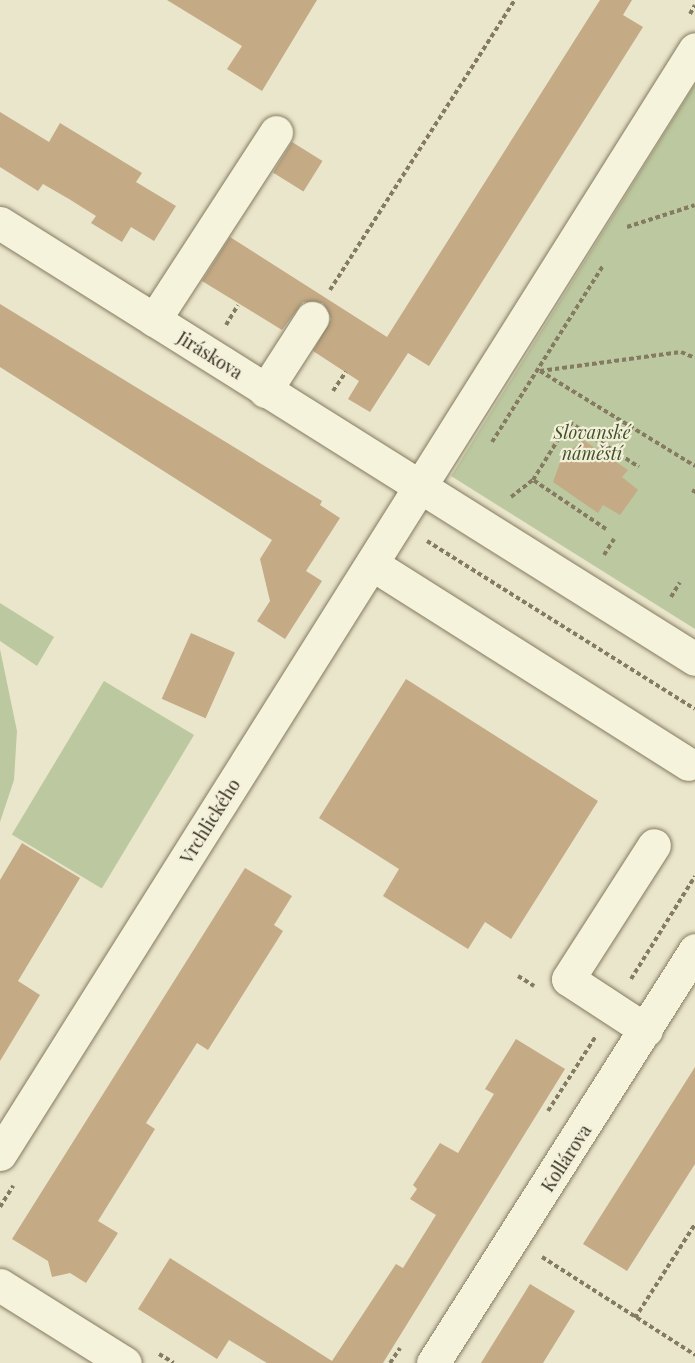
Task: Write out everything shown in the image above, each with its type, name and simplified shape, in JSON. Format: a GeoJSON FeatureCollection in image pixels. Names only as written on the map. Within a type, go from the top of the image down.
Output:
{"type":"FeatureCollection","features":[{"type":"Feature","properties":{"kind":"street"},"geometry":{"type":"LineString","coordinates":[[695,48],[420,488],[695,659]]}},
{"type":"Feature","properties":{"kind":"street"},"geometry":{"type":"LineString","coordinates":[[154,320],[276,132]]}},
{"type":"Feature","properties":{"kind":"street","name":"Jiráskova"},"geometry":{"type":"LineString","coordinates":[[0,223],[420,488]]}},
{"type":"Feature","properties":{"kind":"street"},"geometry":{"type":"LineString","coordinates":[[265,390],[312,318]]}},
{"type":"Feature","properties":{"kind":"street","name":"Vrchlického"},"geometry":{"type":"LineString","coordinates":[[0,1154],[420,488]]}},
{"type":"Feature","properties":{"kind":"street"},"geometry":{"type":"LineString","coordinates":[[372,564],[688,764]]}},
{"type":"Feature","properties":{"kind":"street"},"geometry":{"type":"LineString","coordinates":[[645,1030],[568,980],[654,845]]}},
{"type":"Feature","properties":{"kind":"street","name":"Kollárova"},"geometry":{"type":"LineString","coordinates":[[433,1363],[695,950]]}},
{"type":"Feature","properties":{"kind":"street"},"geometry":{"type":"LineString","coordinates":[[0,1285],[125,1363]]}},
{"type":"Feature","properties":{"kind":"path"},"geometry":{"type":"LineString","coordinates":[[312,318],[515,0]]}},
{"type":"Feature","properties":{"kind":"path"},"geometry":{"type":"LineString","coordinates":[[627,227],[695,205]]}},
{"type":"Feature","properties":{"kind":"path"},"geometry":{"type":"LineString","coordinates":[[224,328],[238,305]]}},
{"type":"Feature","properties":{"kind":"path"},"geometry":{"type":"LineString","coordinates":[[695,358],[681,352],[540,371],[695,466]]}},
{"type":"Feature","properties":{"kind":"path"},"geometry":{"type":"LineString","coordinates":[[331,394],[346,372]]}},
{"type":"Feature","properties":{"kind":"path"},"geometry":{"type":"LineString","coordinates":[[511,497],[533,480],[569,422],[639,467]]}},
{"type":"Feature","properties":{"kind":"path"},"geometry":{"type":"LineString","coordinates":[[533,480],[606,529]]}},
{"type":"Feature","properties":{"kind":"path"},"geometry":{"type":"LineString","coordinates":[[604,555],[614,539]]}},
{"type":"Feature","properties":{"kind":"path"},"geometry":{"type":"LineString","coordinates":[[427,540],[695,709]]}},
{"type":"Feature","properties":{"kind":"path"},"geometry":{"type":"LineString","coordinates":[[671,597],[680,582]]}},
{"type":"Feature","properties":{"kind":"path"},"geometry":{"type":"LineString","coordinates":[[635,1317],[695,1224]]}},
{"type":"Feature","properties":{"kind":"path"},"geometry":{"type":"LineString","coordinates":[[541,1257],[695,1355]]}},
{"type":"Feature","properties":{"kind":"green space","name":"Slovanské náměstí"},"geometry":{"type":"Polygon","coordinates":[[[695,84],[695,629],[451,476],[695,84]]]}},
{"type":"Feature","properties":{"kind":"green space"},"geometry":{"type":"Polygon","coordinates":[[[0,603],[54,637],[37,666],[0,641],[0,603]]]}},
{"type":"Feature","properties":{"kind":"green space"},"geometry":{"type":"Polygon","coordinates":[[[0,649],[17,731],[14,780],[0,822],[0,649]]]}},
{"type":"Feature","properties":{"kind":"green space"},"geometry":{"type":"Polygon","coordinates":[[[104,681],[194,735],[102,889],[12,834],[104,681]]]}},
{"type":"Feature","properties":{"kind":"building"},"geometry":{"type":"Polygon","coordinates":[[[167,0],[317,0],[262,91],[227,69],[242,46],[167,0]]]}},
{"type":"Feature","properties":{"kind":"building"},"geometry":{"type":"Polygon","coordinates":[[[600,0],[632,0],[623,15],[643,27],[429,366],[408,353],[370,412],[348,399],[359,381],[313,351],[331,319],[323,303],[303,302],[282,330],[202,281],[230,237],[387,337],[600,0]]]}},
{"type":"Feature","properties":{"kind":"building"},"geometry":{"type":"Polygon","coordinates":[[[0,112],[49,142],[60,123],[142,173],[136,182],[176,206],[154,241],[131,227],[122,242],[91,223],[96,216],[69,199],[43,184],[38,191],[0,167],[0,112]]]}},
{"type":"Feature","properties":{"kind":"building"},"geometry":{"type":"Polygon","coordinates":[[[292,142],[323,161],[303,192],[273,173],[292,142]]]}},
{"type":"Feature","properties":{"kind":"building"},"geometry":{"type":"Polygon","coordinates":[[[0,304],[322,501],[320,505],[340,518],[306,571],[322,581],[285,639],[257,621],[270,601],[260,559],[272,540],[0,367],[0,304]]]}},
{"type":"Feature","properties":{"kind":"building"},"geometry":{"type":"Polygon","coordinates":[[[583,440],[628,470],[622,477],[638,490],[620,515],[603,505],[598,513],[553,482],[562,457],[583,440]]]}},
{"type":"Feature","properties":{"kind":"building"},"geometry":{"type":"Polygon","coordinates":[[[191,633],[235,653],[206,718],[162,699],[191,633]]]}},
{"type":"Feature","properties":{"kind":"building"},"geometry":{"type":"Polygon","coordinates":[[[406,679],[598,801],[511,939],[485,922],[468,949],[383,896],[399,869],[319,818],[406,679]]]}},
{"type":"Feature","properties":{"kind":"building"},"geometry":{"type":"Polygon","coordinates":[[[22,843],[80,878],[18,981],[40,995],[0,1061],[0,880],[22,843]]]}},
{"type":"Feature","properties":{"kind":"building"},"geometry":{"type":"Polygon","coordinates":[[[245,868],[292,896],[274,925],[283,931],[208,1050],[197,1043],[146,1123],[155,1129],[98,1221],[118,1233],[86,1283],[70,1273],[52,1277],[48,1261],[12,1239],[245,868]]]}},
{"type":"Feature","properties":{"kind":"building"},"geometry":{"type":"Polygon","coordinates":[[[516,1039],[565,1069],[383,1363],[267,1363],[229,1340],[217,1359],[138,1309],[170,1258],[332,1361],[396,1264],[403,1268],[436,1215],[410,1199],[417,1189],[413,1185],[440,1143],[458,1153],[494,1094],[485,1089],[516,1039]]]}},
{"type":"Feature","properties":{"kind":"building"},"geometry":{"type":"Polygon","coordinates":[[[695,1067],[695,1164],[627,1271],[583,1244],[695,1067]]]}},
{"type":"Feature","properties":{"kind":"building"},"geometry":{"type":"Polygon","coordinates":[[[530,1284],[575,1311],[543,1363],[481,1363],[530,1284]]]}}]}
